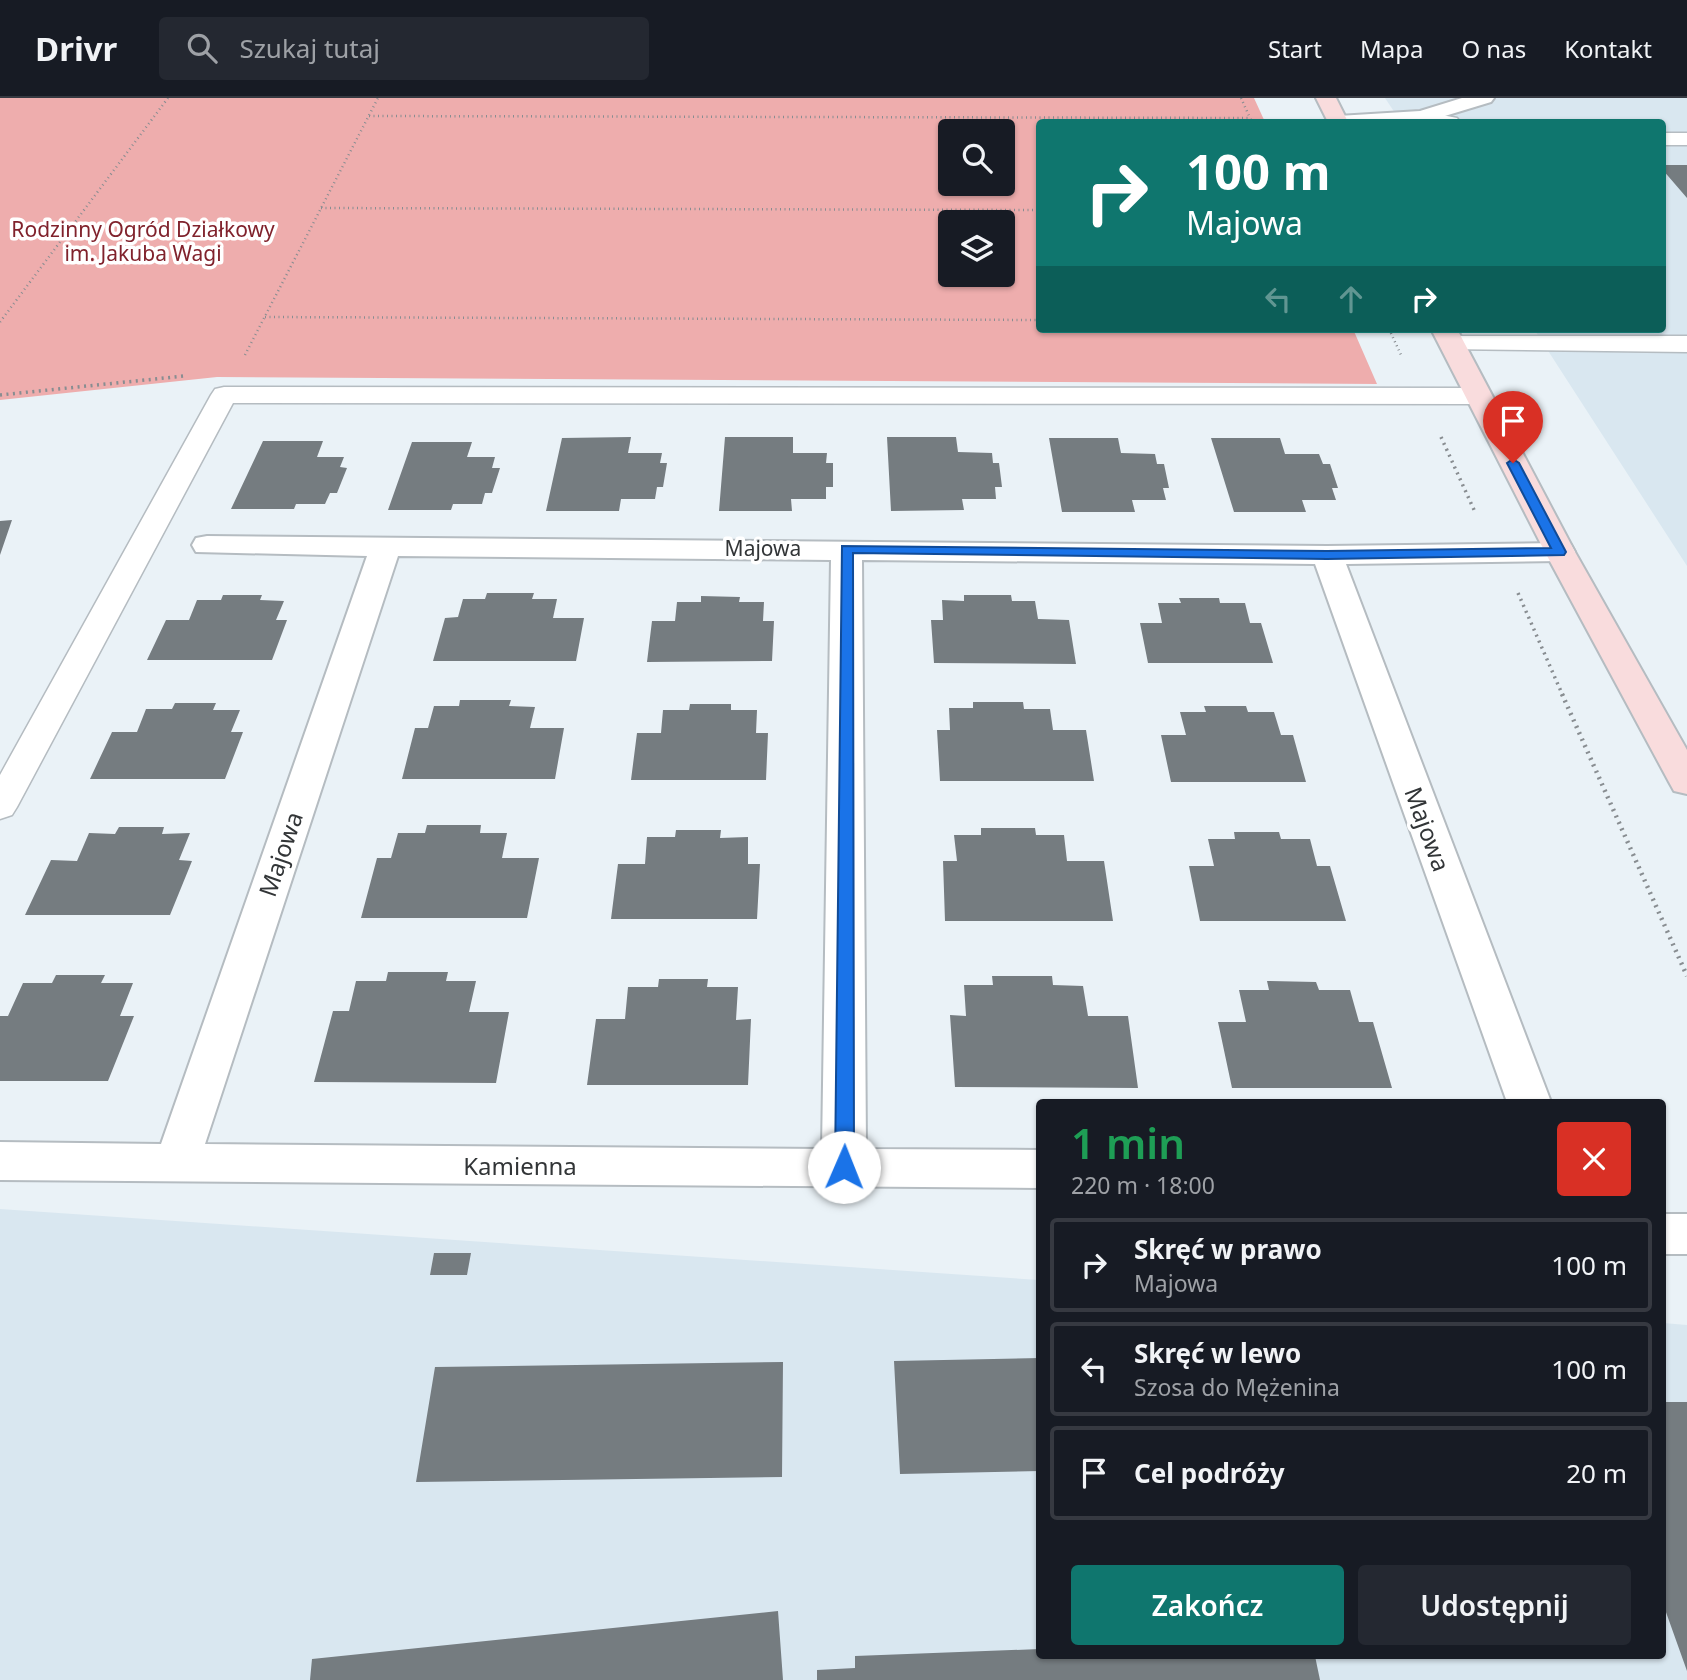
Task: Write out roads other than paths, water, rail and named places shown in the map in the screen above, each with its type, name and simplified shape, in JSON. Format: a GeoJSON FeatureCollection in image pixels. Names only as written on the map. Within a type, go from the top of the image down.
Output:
{"type":"FeatureCollection","features":[{"type":"Feature","properties":{"kind":"main road"},"geometry":{"type":"LineString","coordinates":[[1326,98],[1336,119]]}},
{"type":"Feature","properties":{"kind":"main road"},"geometry":{"type":"LineString","coordinates":[[1448,337],[1560,552],[1687,782]]}},
{"type":"Feature","properties":{"kind":"street"},"geometry":{"type":"LineString","coordinates":[[1388,119],[1422,117],[1483,98]]}},
{"type":"Feature","properties":{"kind":"street","name":"Majowa"},"geometry":{"type":"LineString","coordinates":[[207,545],[1327,555],[1560,552]]}},
{"type":"Feature","properties":{"kind":"street","name":"Majowa"},"geometry":{"type":"LineString","coordinates":[[177,1163],[201,1083],[386,546]]}},
{"type":"Feature","properties":{"kind":"street"},"geometry":{"type":"LineString","coordinates":[[844,1167],[847,549]]}},
{"type":"Feature","properties":{"kind":"street","name":"Majowa"},"geometry":{"type":"LineString","coordinates":[[1327,555],[1528,1099]]}},
{"type":"Feature","properties":{"kind":"street","name":"Kamienna"},"geometry":{"type":"LineString","coordinates":[[0,1161],[1036,1169]]}},
{"type":"Feature","properties":{"kind":"street"},"geometry":{"type":"LineString","coordinates":[[1666,1234],[1687,1234]]}},
{"type":"Feature","properties":{"kind":"lane"},"geometry":{"type":"LineString","coordinates":[[1422,117],[1433,119]]}},
{"type":"Feature","properties":{"kind":"lane"},"geometry":{"type":"LineString","coordinates":[[1666,139],[1687,139]]}},
{"type":"Feature","properties":{"kind":"lane"},"geometry":{"type":"LineString","coordinates":[[1448,337],[1672,339],[1687,368]]}},
{"type":"Feature","properties":{"kind":"lane"},"geometry":{"type":"LineString","coordinates":[[0,807],[231,383],[1478,396]]}},
{"type":"Feature","properties":{"kind":"park label","name":"Rodzinny Ogród Działkowy im. Jakuba Wagi"},"geometry":{"type":"Point","coordinates":[143,241]}}]}
